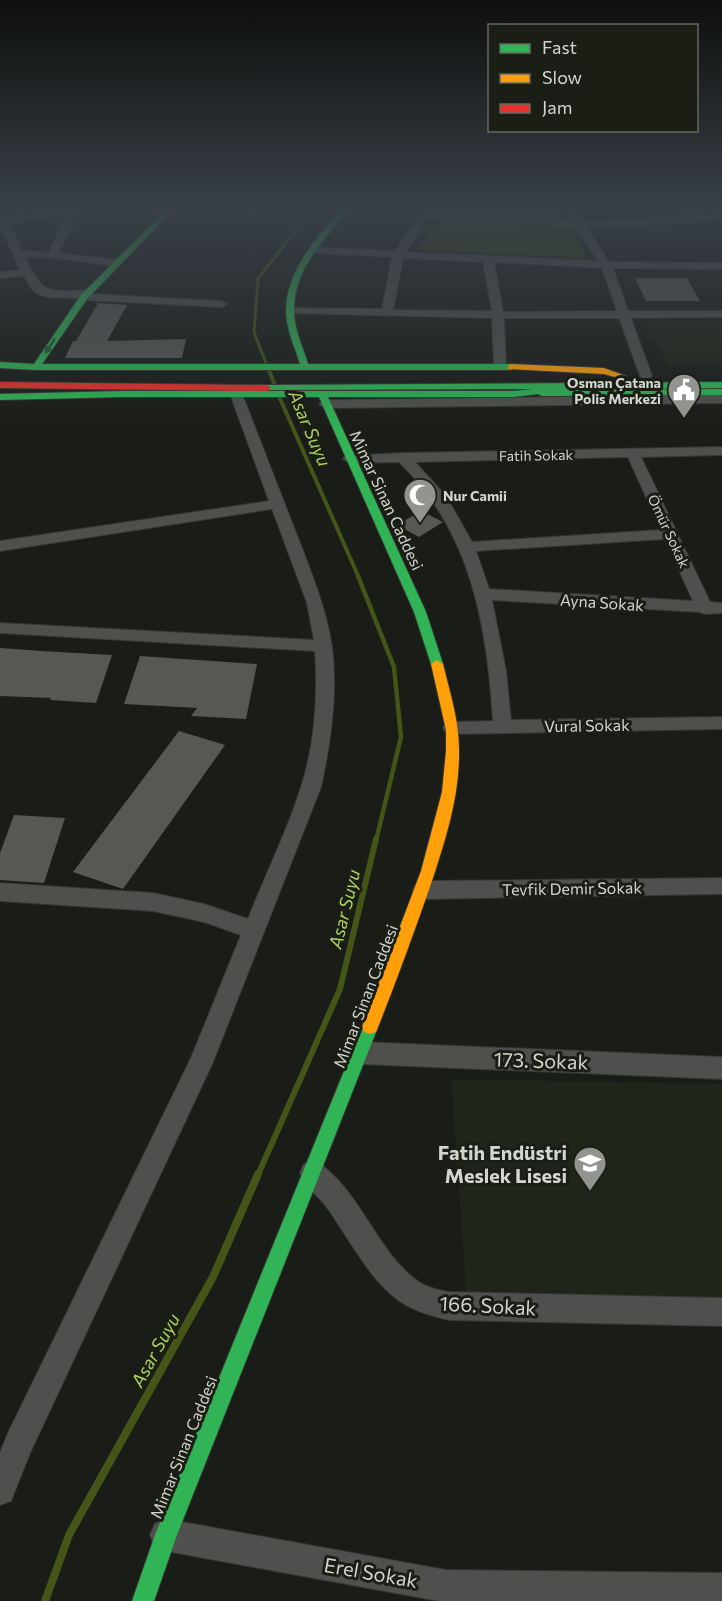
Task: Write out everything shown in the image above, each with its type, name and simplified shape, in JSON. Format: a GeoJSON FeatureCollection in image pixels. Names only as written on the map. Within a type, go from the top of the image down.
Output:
{"type":"FeatureCollection","features":[{"type":"Feature","properties":{"kind":"main road"},"geometry":{"type":"LineString","coordinates":[[36,367],[86,295],[98,283]]}},
{"type":"Feature","properties":{"kind":"main road","name":"Mimar Sinan Caddesi"},"geometry":{"type":"LineString","coordinates":[[143,1601],[166,1535],[361,1053],[423,890],[450,795],[453,755],[452,728],[435,651],[420,612],[315,387],[290,310],[291,292],[296,283]]}},
{"type":"Feature","properties":{"kind":"main road"},"geometry":{"type":"LineString","coordinates":[[0,365],[226,383],[315,387],[722,385]]}},
{"type":"Feature","properties":{"kind":"main road"},"geometry":{"type":"LineString","coordinates":[[0,398],[226,383],[289,366],[315,387],[622,376],[722,375]]}},
{"type":"Feature","properties":{"kind":"main road"},"geometry":{"type":"LineString","coordinates":[[315,387],[500,366],[571,368],[604,371],[622,376]]}},
{"type":"Feature","properties":{"kind":"main road"},"geometry":{"type":"LineString","coordinates":[[0,377],[226,383],[507,396],[722,392]]}},
{"type":"Feature","properties":{"kind":"main road"},"geometry":{"type":"LineString","coordinates":[[0,386],[226,383]]}},
{"type":"Feature","properties":{"kind":"main road"},"geometry":{"type":"LineString","coordinates":[[507,396],[576,387]]}},
{"type":"Feature","properties":{"kind":"main road"},"geometry":{"type":"LineString","coordinates":[[5,414],[16,397]]}},
{"type":"Feature","properties":{"kind":"street"},"geometry":{"type":"LineString","coordinates":[[34,283],[39,290],[50,294],[221,304]]}},
{"type":"Feature","properties":{"kind":"street"},"geometry":{"type":"LineString","coordinates":[[387,311],[393,283]]}},
{"type":"Feature","properties":{"kind":"street"},"geometry":{"type":"LineString","coordinates":[[492,283],[498,315],[500,366]]}},
{"type":"Feature","properties":{"kind":"street"},"geometry":{"type":"LineString","coordinates":[[613,283],[646,376]]}},
{"type":"Feature","properties":{"kind":"street"},"geometry":{"type":"LineString","coordinates":[[290,310],[498,315],[722,314]]}},
{"type":"Feature","properties":{"kind":"street"},"geometry":{"type":"LineString","coordinates":[[0,1490],[19,1444],[201,1062],[311,787],[318,759],[327,694],[324,646],[315,603],[278,504],[226,383]]}},
{"type":"Feature","properties":{"kind":"street"},"geometry":{"type":"LineString","coordinates":[[507,396],[722,399]]}},
{"type":"Feature","properties":{"kind":"street","name":"Fatih Sokak"},"geometry":{"type":"LineString","coordinates":[[350,459],[722,451]]}},
{"type":"Feature","properties":{"kind":"street","name":"Ömür Sokak"},"geometry":{"type":"LineString","coordinates":[[633,454],[705,609]]}},
{"type":"Feature","properties":{"kind":"street"},"geometry":{"type":"LineString","coordinates":[[402,457],[440,499],[466,547],[482,594],[496,652],[502,727]]}},
{"type":"Feature","properties":{"kind":"street"},"geometry":{"type":"LineString","coordinates":[[0,546],[278,504]]}},
{"type":"Feature","properties":{"kind":"street"},"geometry":{"type":"LineString","coordinates":[[466,547],[670,534]]}},
{"type":"Feature","properties":{"kind":"street","name":"Ayna Sokak"},"geometry":{"type":"LineString","coordinates":[[482,594],[722,609]]}},
{"type":"Feature","properties":{"kind":"street"},"geometry":{"type":"LineString","coordinates":[[0,628],[324,646]]}},
{"type":"Feature","properties":{"kind":"street","name":"Vural Sokak"},"geometry":{"type":"LineString","coordinates":[[452,728],[722,723]]}},
{"type":"Feature","properties":{"kind":"street","name":"Tevfik Demir Sokak"},"geometry":{"type":"LineString","coordinates":[[423,890],[722,886]]}},
{"type":"Feature","properties":{"kind":"street"},"geometry":{"type":"LineString","coordinates":[[0,892],[153,902],[204,913],[254,930]]}},
{"type":"Feature","properties":{"kind":"street","name":"173. Sokak"},"geometry":{"type":"LineString","coordinates":[[361,1053],[722,1068]]}},
{"type":"Feature","properties":{"kind":"street","name":"166. Sokak"},"geometry":{"type":"LineString","coordinates":[[313,1173],[335,1196],[391,1275],[408,1291],[428,1301],[449,1306],[722,1312]]}},
{"type":"Feature","properties":{"kind":"street","name":"Erel Sokak"},"geometry":{"type":"LineString","coordinates":[[166,1535],[446,1586],[722,1589]]}},
{"type":"Feature","properties":{"kind":"shaded area"},"geometry":{"type":"Polygon","coordinates":[[[722,320],[722,364],[669,365],[644,322],[722,320]]]}},
{"type":"Feature","properties":{"kind":"shaded area","name":"Fatih Endüstri Meslek Lisesi"},"geometry":{"type":"Polygon","coordinates":[[[451,1079],[722,1084],[722,1302],[467,1301],[451,1079]]]}},
{"type":"Feature","properties":{"kind":"building"},"geometry":{"type":"Polygon","coordinates":[[[637,283],[690,283],[700,301],[646,301],[637,283]]]}},
{"type":"Feature","properties":{"kind":"building"},"geometry":{"type":"Polygon","coordinates":[[[98,303],[127,305],[107,341],[186,339],[182,358],[65,358],[73,341],[76,341],[98,303]]]}},
{"type":"Feature","properties":{"kind":"building","name":"Nur Camii"},"geometry":{"type":"Polygon","coordinates":[[[421,511],[443,522],[419,537],[397,525],[421,511]]]}},
{"type":"Feature","properties":{"kind":"building"},"geometry":{"type":"Polygon","coordinates":[[[0,648],[112,655],[96,703],[0,696],[0,648]]]}},
{"type":"Feature","properties":{"kind":"building"},"geometry":{"type":"Polygon","coordinates":[[[140,656],[257,664],[246,719],[191,716],[197,708],[124,704],[140,656]]]}},
{"type":"Feature","properties":{"kind":"building"},"geometry":{"type":"Polygon","coordinates":[[[179,731],[225,745],[123,889],[73,872],[179,731]]]}},
{"type":"Feature","properties":{"kind":"building"},"geometry":{"type":"Polygon","coordinates":[[[14,815],[65,818],[44,883],[0,880],[0,853],[14,815]]]}},
{"type":"Feature","properties":{"kind":"waterway","name":"Asar Suyu"},"geometry":{"type":"LineString","coordinates":[[258,283],[254,332],[269,371]]}},
{"type":"Feature","properties":{"kind":"waterway","name":"Asar Suyu"},"geometry":{"type":"LineString","coordinates":[[269,370],[275,386]]}},
{"type":"Feature","properties":{"kind":"waterway","name":"Asar Suyu"},"geometry":{"type":"LineString","coordinates":[[278,394],[359,578]]}},
{"type":"Feature","properties":{"kind":"waterway","name":"Asar Suyu"},"geometry":{"type":"LineString","coordinates":[[358,576],[394,667],[401,737],[376,841]]}},
{"type":"Feature","properties":{"kind":"waterway","name":"Asar Suyu"},"geometry":{"type":"LineString","coordinates":[[258,1175],[340,989],[376,839]]}},
{"type":"Feature","properties":{"kind":"waterway","name":"Asar Suyu"},"geometry":{"type":"LineString","coordinates":[[45,1601],[69,1535],[213,1277],[258,1174]]}},
{"type":"Feature","properties":{"kind":"traffic: fast"},"geometry":{"type":"LineString","coordinates":[[36,367],[84,297],[98,283]]}},
{"type":"Feature","properties":{"kind":"traffic: fast"},"geometry":{"type":"LineString","coordinates":[[295,283],[290,311],[304,365]]}},
{"type":"Feature","properties":{"kind":"traffic: fast"},"geometry":{"type":"LineString","coordinates":[[0,365],[36,367],[511,367]]}},
{"type":"Feature","properties":{"kind":"traffic: fast"},"geometry":{"type":"LineString","coordinates":[[267,388],[722,385]]}},
{"type":"Feature","properties":{"kind":"traffic: fast"},"geometry":{"type":"LineString","coordinates":[[0,397],[122,394],[513,394],[562,388]]}},
{"type":"Feature","properties":{"kind":"traffic: fast"},"geometry":{"type":"LineString","coordinates":[[542,393],[722,392]]}},
{"type":"Feature","properties":{"kind":"traffic: fast"},"geometry":{"type":"LineString","coordinates":[[323,395],[420,612],[437,664]]}},
{"type":"Feature","properties":{"kind":"traffic: fast"},"geometry":{"type":"LineString","coordinates":[[143,1601],[166,1535],[370,1027]]}},
{"type":"Feature","properties":{"kind":"traffic: slow"},"geometry":{"type":"LineString","coordinates":[[511,367],[604,371],[622,376]]}},
{"type":"Feature","properties":{"kind":"traffic: slow"},"geometry":{"type":"LineString","coordinates":[[370,1027],[428,871],[449,792],[452,772],[452,730],[437,664]]}},
{"type":"Feature","properties":{"kind":"traffic: jam"},"geometry":{"type":"LineString","coordinates":[[0,385],[267,388]]}},
{"type":"Feature","properties":{"kind":"place","name":"Osman Çatana Polis Merkezi"},"geometry":{"type":"Point","coordinates":[684,419]}},
{"type":"Feature","properties":{"kind":"place","name":"Nur Camii"},"geometry":{"type":"Point","coordinates":[420,524]}},
{"type":"Feature","properties":{"kind":"place","name":"Fatih Endüstri Meslek Lisesi"},"geometry":{"type":"Point","coordinates":[590,1192]}}]}
